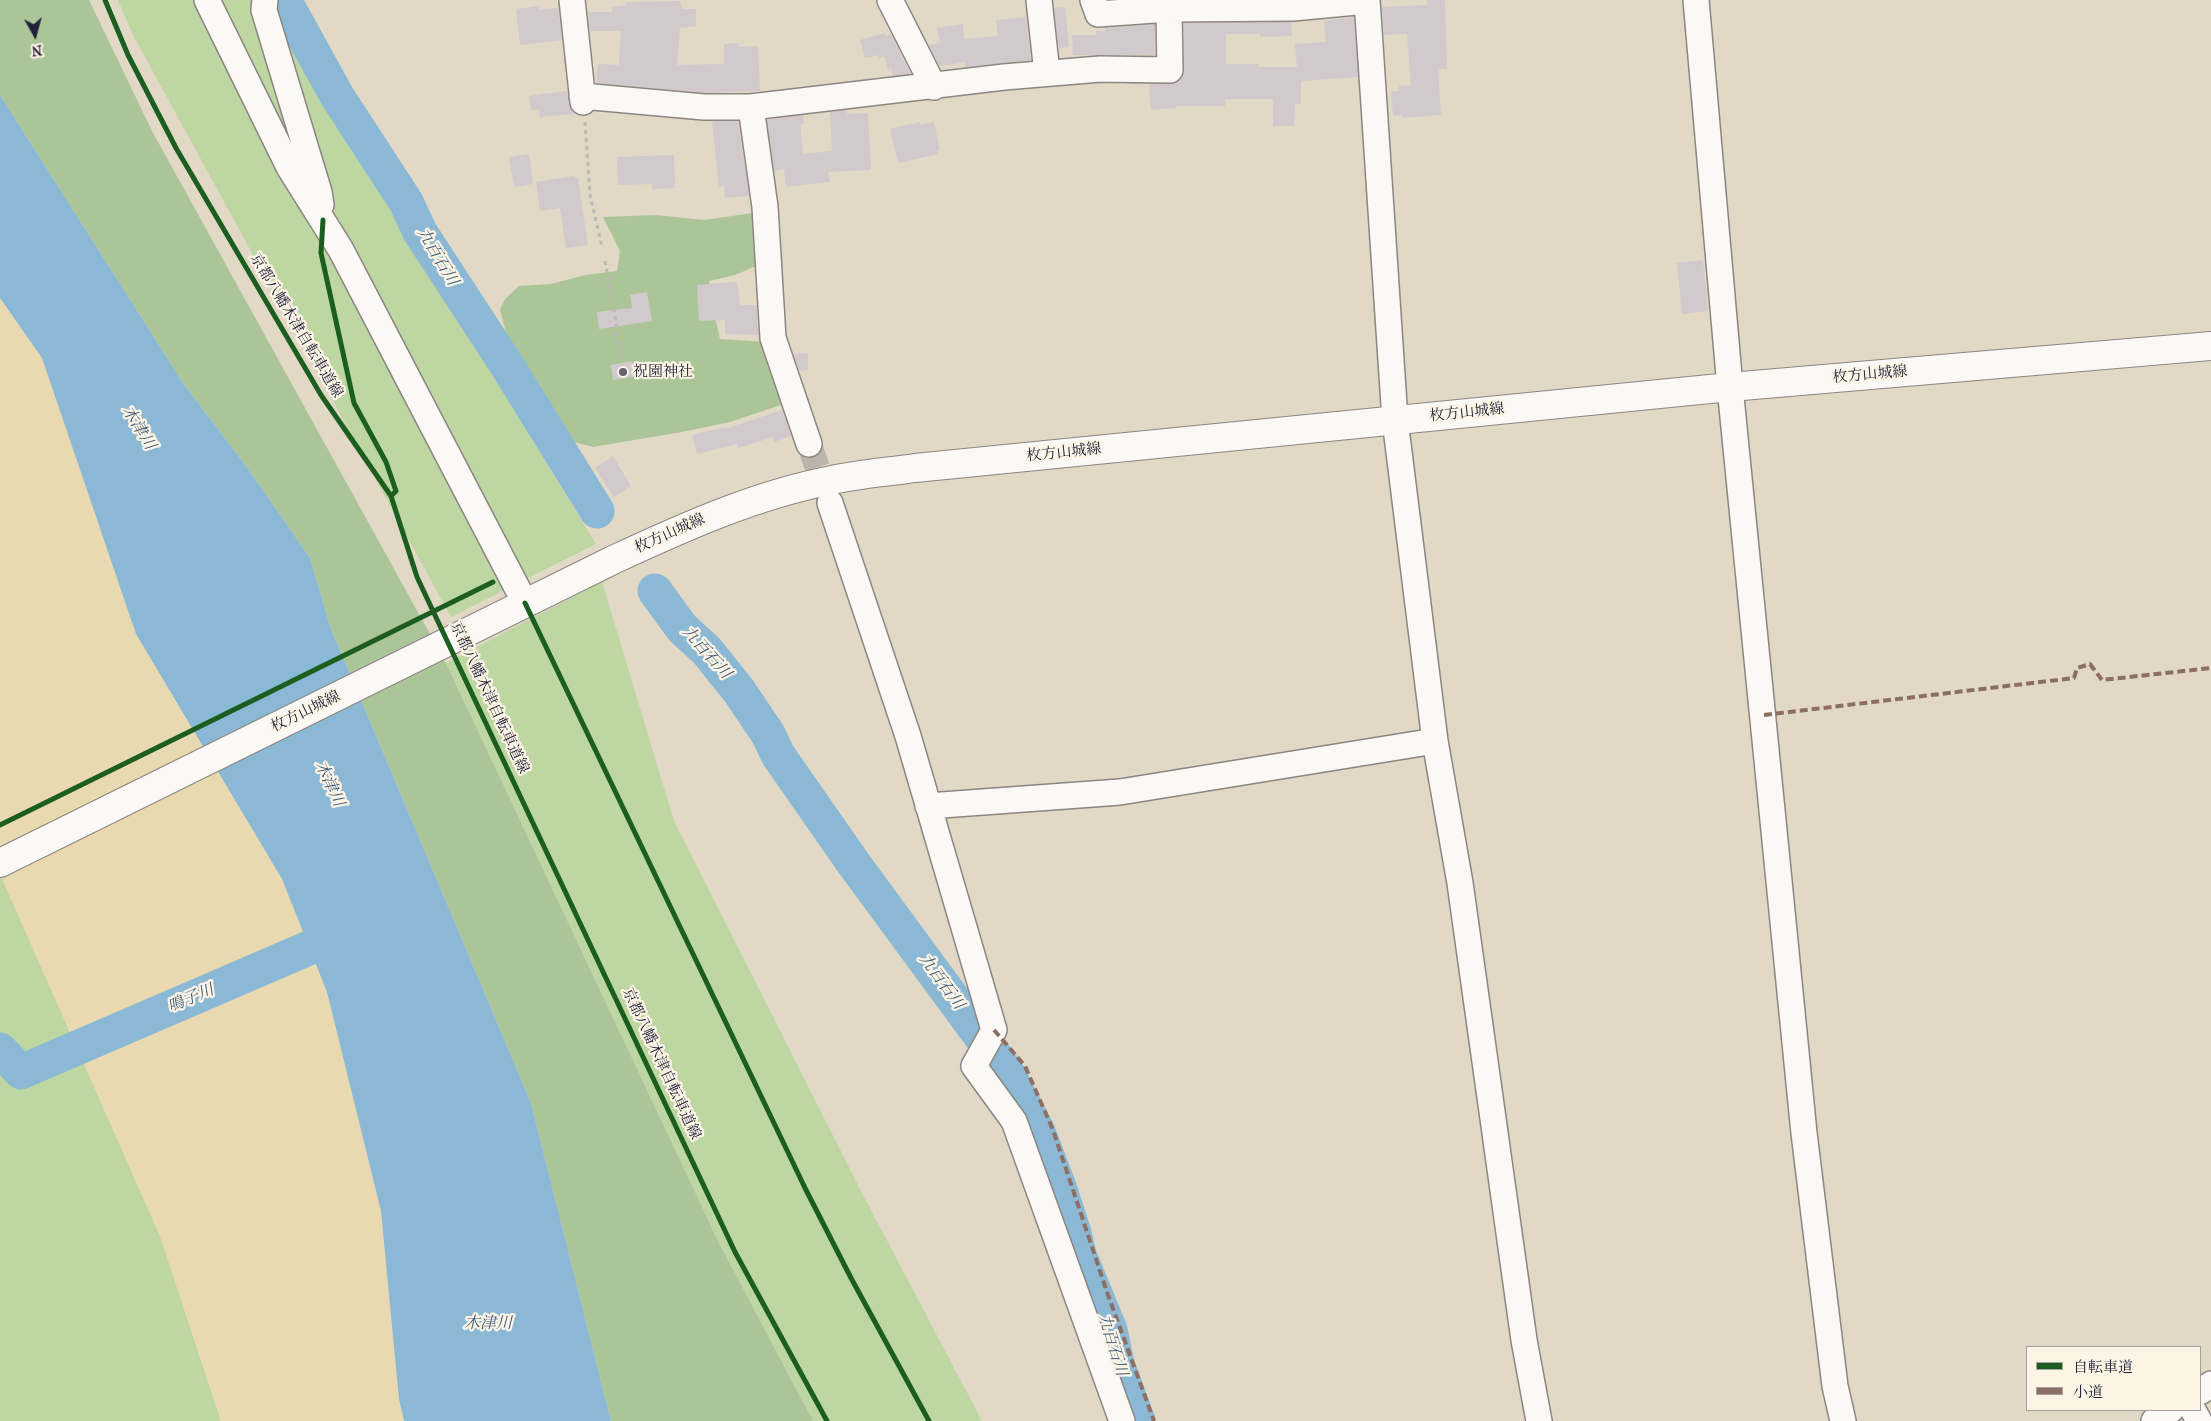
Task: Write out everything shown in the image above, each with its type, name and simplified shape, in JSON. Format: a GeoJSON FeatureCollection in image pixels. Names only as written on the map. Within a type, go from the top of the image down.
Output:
{"type":"FeatureCollection","features":[{"type":"Feature","properties":{"kind":"main road","name":"枚方山城線"},"geometry":{"type":"LineString","coordinates":[[0,864],[519,606],[692,523],[762,498],[832,480],[915,468],[1730,387],[2211,346]]}},
{"type":"Feature","properties":{"kind":"street"},"geometry":{"type":"LineString","coordinates":[[207,0],[289,167],[341,250],[519,606]]}},
{"type":"Feature","properties":{"kind":"street"},"geometry":{"type":"LineString","coordinates":[[265,0],[264,10],[319,192],[323,220]]}},
{"type":"Feature","properties":{"kind":"street"},"geometry":{"type":"LineString","coordinates":[[572,0],[582,99],[704,107],[751,107],[1047,73],[1100,69],[1170,70],[1169,9]]}},
{"type":"Feature","properties":{"kind":"street"},"geometry":{"type":"LineString","coordinates":[[890,0],[934,86]]}},
{"type":"Feature","properties":{"kind":"street"},"geometry":{"type":"LineString","coordinates":[[1039,0],[1047,73]]}},
{"type":"Feature","properties":{"kind":"street"},"geometry":{"type":"LineString","coordinates":[[1093,0],[1098,14],[1169,9],[1293,8],[1314,3],[1367,1],[1395,420],[1435,741],[1460,883],[1524,1340],[1539,1421]]}},
{"type":"Feature","properties":{"kind":"street"},"geometry":{"type":"LineString","coordinates":[[1696,0],[1730,387],[1804,1133],[1835,1386],[1843,1421]]}},
{"type":"Feature","properties":{"kind":"street"},"geometry":{"type":"LineString","coordinates":[[751,107],[765,207],[773,338],[809,444]]}},
{"type":"Feature","properties":{"kind":"street"},"geometry":{"type":"LineString","coordinates":[[830,503],[908,736],[994,1030],[974,1066],[1014,1121],[1122,1421]]}},
{"type":"Feature","properties":{"kind":"street"},"geometry":{"type":"LineString","coordinates":[[928,806],[1120,792],[1435,741]]}},
{"type":"Feature","properties":{"kind":"street"},"geometry":{"type":"LineString","coordinates":[[2154,1421],[2170,1411]]}},
{"type":"Feature","properties":{"kind":"path"},"geometry":{"type":"LineString","coordinates":[[582,99],[590,195],[602,247]]}},
{"type":"Feature","properties":{"kind":"path"},"geometry":{"type":"LineString","coordinates":[[605,261],[614,308],[621,363]]}},
{"type":"Feature","properties":{"kind":"green space"},"geometry":{"type":"Polygon","coordinates":[[[0,0],[89,0],[152,131],[446,663],[719,1243],[813,1421],[611,1421],[531,1103],[331,629],[310,558],[249,470],[183,383],[0,95],[0,0]]]}},
{"type":"Feature","properties":{"kind":"green space"},"geometry":{"type":"Polygon","coordinates":[[[118,0],[263,0],[596,544],[451,617],[133,35],[118,0]]]}},
{"type":"Feature","properties":{"kind":"green space"},"geometry":{"type":"Polygon","coordinates":[[[760,212],[761,249],[756,266],[735,275],[709,281],[720,339],[766,342],[784,404],[730,422],[593,447],[566,440],[552,423],[506,332],[500,310],[505,299],[519,286],[551,284],[585,275],[617,271],[620,251],[603,217],[656,215],[704,220],[760,212]]]}},
{"type":"Feature","properties":{"kind":"green space"},"geometry":{"type":"Polygon","coordinates":[[[602,582],[674,821],[863,1195],[982,1421],[813,1421],[719,1243],[446,663],[602,582]]]}},
{"type":"Feature","properties":{"kind":"green space"},"geometry":{"type":"Polygon","coordinates":[[[0,874],[160,1236],[221,1421],[0,1421],[0,874]]]}},
{"type":"Feature","properties":{"kind":"sand"},"geometry":{"type":"Polygon","coordinates":[[[0,298],[42,358],[136,634],[282,879],[327,992],[381,1211],[399,1399],[404,1421],[221,1421],[160,1236],[0,874],[0,298]]]}},
{"type":"Feature","properties":{"kind":"water","name":"木津川"},"geometry":{"type":"Polygon","coordinates":[[[0,95],[183,383],[249,470],[310,558],[331,629],[531,1103],[611,1421],[404,1421],[399,1399],[381,1211],[327,992],[282,879],[136,634],[42,358],[0,298],[0,95]]]}},
{"type":"Feature","properties":{"kind":"building"},"geometry":{"type":"Polygon","coordinates":[[[1427,0],[1445,0],[1447,69],[1438,69],[1441,115],[1402,118],[1401,115],[1393,116],[1391,91],[1399,91],[1399,86],[1411,85],[1407,34],[1384,35],[1382,7],[1427,5],[1427,0]]]}},
{"type":"Feature","properties":{"kind":"building"},"geometry":{"type":"Polygon","coordinates":[[[680,1],[682,9],[696,9],[696,26],[680,28],[677,65],[724,64],[724,44],[739,43],[739,47],[758,46],[760,91],[705,93],[596,83],[598,64],[619,65],[621,31],[590,31],[588,12],[611,12],[613,7],[626,5],[626,2],[680,1]]]}},
{"type":"Feature","properties":{"kind":"building"},"geometry":{"type":"Polygon","coordinates":[[[539,6],[539,10],[558,8],[562,40],[520,45],[516,9],[539,6]]]}},
{"type":"Feature","properties":{"kind":"building"},"geometry":{"type":"Polygon","coordinates":[[[1065,7],[1069,47],[1059,48],[1054,8],[1065,7]]]}},
{"type":"Feature","properties":{"kind":"building"},"geometry":{"type":"Polygon","coordinates":[[[1026,17],[1031,60],[965,67],[965,62],[940,66],[929,45],[940,43],[937,28],[963,24],[964,39],[998,36],[996,20],[1026,17]]]}},
{"type":"Feature","properties":{"kind":"building"},"geometry":{"type":"Polygon","coordinates":[[[1354,17],[1358,77],[1301,81],[1301,104],[1295,104],[1294,126],[1273,126],[1273,99],[1225,99],[1225,106],[1176,106],[1176,108],[1151,110],[1149,84],[1170,84],[1178,82],[1183,77],[1184,23],[1291,22],[1292,36],[1260,37],[1260,34],[1226,34],[1226,64],[1259,64],[1259,67],[1297,67],[1295,44],[1326,42],[1324,21],[1354,17]]]}},
{"type":"Feature","properties":{"kind":"building"},"geometry":{"type":"Polygon","coordinates":[[[1155,24],[1155,55],[1073,55],[1072,35],[1096,35],[1096,31],[1105,31],[1105,28],[1155,24]]]}},
{"type":"Feature","properties":{"kind":"building"},"geometry":{"type":"Polygon","coordinates":[[[885,33],[886,36],[891,34],[911,74],[893,76],[891,68],[888,69],[884,56],[879,58],[878,55],[865,58],[860,40],[885,33]]]}},
{"type":"Feature","properties":{"kind":"building"},"geometry":{"type":"Polygon","coordinates":[[[567,91],[573,114],[540,117],[539,110],[531,110],[529,96],[567,91]]]}},
{"type":"Feature","properties":{"kind":"building"},"geometry":{"type":"Polygon","coordinates":[[[847,110],[847,114],[868,113],[871,170],[828,172],[830,182],[786,187],[784,169],[774,171],[767,120],[803,115],[804,124],[800,125],[803,154],[832,151],[830,112],[847,110]]]}},
{"type":"Feature","properties":{"kind":"building"},"geometry":{"type":"Polygon","coordinates":[[[712,121],[738,121],[749,196],[725,198],[724,186],[719,187],[712,121]]]}},
{"type":"Feature","properties":{"kind":"building"},"geometry":{"type":"Polygon","coordinates":[[[920,122],[920,125],[934,122],[940,150],[937,151],[938,154],[898,163],[890,129],[920,122]]]}},
{"type":"Feature","properties":{"kind":"building"},"geometry":{"type":"Polygon","coordinates":[[[529,154],[533,184],[514,187],[509,157],[529,154]]]}},
{"type":"Feature","properties":{"kind":"building"},"geometry":{"type":"Polygon","coordinates":[[[674,155],[675,188],[652,189],[652,184],[618,185],[617,157],[674,155]]]}},
{"type":"Feature","properties":{"kind":"building"},"geometry":{"type":"Polygon","coordinates":[[[575,176],[575,178],[578,178],[588,245],[566,248],[560,208],[540,211],[536,182],[575,176]]]}},
{"type":"Feature","properties":{"kind":"building"},"geometry":{"type":"Polygon","coordinates":[[[1703,260],[1708,311],[1682,314],[1677,263],[1703,260]]]}},
{"type":"Feature","properties":{"kind":"building"},"geometry":{"type":"Polygon","coordinates":[[[737,282],[740,305],[757,305],[758,335],[725,334],[725,320],[699,321],[697,285],[737,282]]]}},
{"type":"Feature","properties":{"kind":"building"},"geometry":{"type":"Polygon","coordinates":[[[647,292],[652,321],[599,329],[597,312],[632,308],[630,295],[647,292]]]}},
{"type":"Feature","properties":{"kind":"building"},"geometry":{"type":"Polygon","coordinates":[[[808,353],[808,370],[799,371],[794,354],[808,353]]]}},
{"type":"Feature","properties":{"kind":"building"},"geometry":{"type":"Polygon","coordinates":[[[633,361],[635,376],[613,380],[611,365],[633,361]]]}},
{"type":"Feature","properties":{"kind":"building"},"geometry":{"type":"Polygon","coordinates":[[[782,410],[791,436],[774,442],[773,437],[738,448],[737,444],[697,454],[692,435],[725,427],[725,429],[782,410]]]}},
{"type":"Feature","properties":{"kind":"building"},"geometry":{"type":"Polygon","coordinates":[[[613,456],[631,486],[614,497],[595,468],[613,456]]]}},
{"type":"Feature","properties":{"kind":"waterway","name":"九百石川"},"geometry":{"type":"LineString","coordinates":[[284,0],[337,96],[406,202],[420,232],[506,364],[597,511]]}},
{"type":"Feature","properties":{"kind":"waterway","name":"九百石川"},"geometry":{"type":"LineString","coordinates":[[655,591],[682,628],[707,651],[739,691],[768,734],[778,755],[854,864],[1007,1072],[1038,1132],[1059,1187],[1079,1255],[1110,1330],[1117,1364],[1138,1421]]}},
{"type":"Feature","properties":{"kind":"waterway","name":"鳴子川"},"geometry":{"type":"LineString","coordinates":[[0,1050],[21,1072],[353,929]]}},
{"type":"Feature","properties":{"kind":"tunnel"},"geometry":{"type":"LineString","coordinates":[[809,444],[829,500]]}},
{"type":"Feature","properties":{"kind":"marked path"},"geometry":{"type":"LineString","coordinates":[[1764,715],[2074,678],[2077,668],[2090,664],[2102,680],[2211,668]]}},
{"type":"Feature","properties":{"kind":"marked path"},"geometry":{"type":"LineString","coordinates":[[994,1030],[1025,1066],[1053,1130],[1108,1295],[1154,1421]]}},
{"type":"Feature","properties":{"kind":"cycle path","name":"京都八幡木津自転車道線"},"geometry":{"type":"LineString","coordinates":[[105,0],[128,55],[176,148],[321,395],[391,496],[417,577],[735,1252],[827,1421]]}},
{"type":"Feature","properties":{"kind":"cycle path","name":"京都八幡木津自転車道線"},"geometry":{"type":"LineString","coordinates":[[323,220],[321,253],[354,403],[386,462],[396,491],[391,496]]}},
{"type":"Feature","properties":{"kind":"cycle path"},"geometry":{"type":"LineString","coordinates":[[0,825],[493,582]]}},
{"type":"Feature","properties":{"kind":"cycle path"},"geometry":{"type":"LineString","coordinates":[[525,603],[806,1190],[851,1278],[929,1421]]}},
{"type":"Feature","properties":{"kind":"place","name":"祝園神社"},"geometry":{"type":"Point","coordinates":[623,372]}}]}
